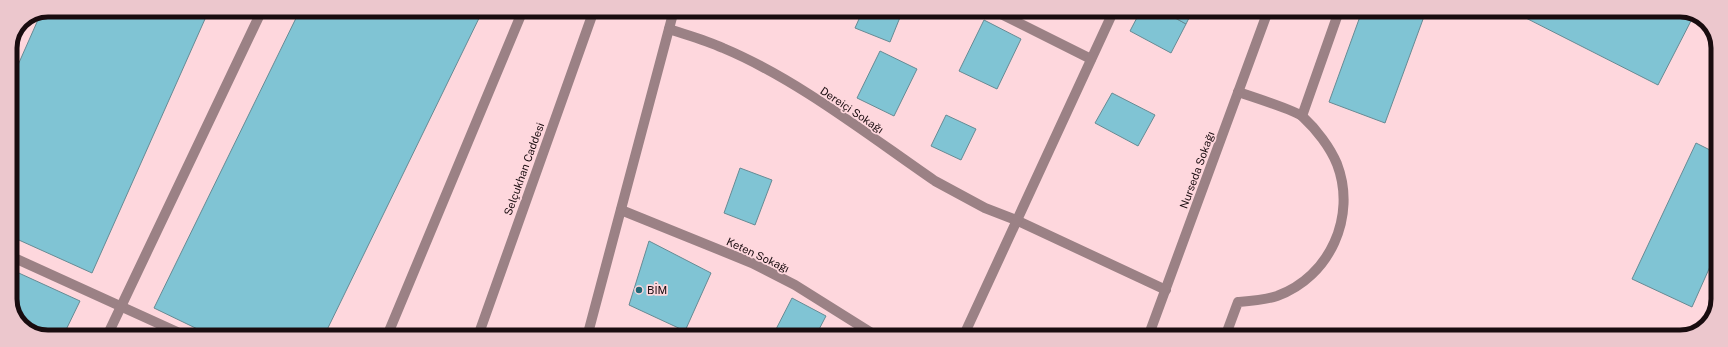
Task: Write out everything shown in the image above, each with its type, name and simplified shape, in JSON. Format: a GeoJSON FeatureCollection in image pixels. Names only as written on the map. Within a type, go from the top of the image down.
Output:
{"type":"FeatureCollection","features":[{"type":"Feature","properties":{"kind":"street"},"geometry":{"type":"LineString","coordinates":[[110,330],[259,17]]}},
{"type":"Feature","properties":{"kind":"street"},"geometry":{"type":"LineString","coordinates":[[390,330],[520,17]]}},
{"type":"Feature","properties":{"kind":"street","name":"Selçukhan Caddesi"},"geometry":{"type":"LineString","coordinates":[[480,330],[592,17]]}},
{"type":"Feature","properties":{"kind":"street"},"geometry":{"type":"LineString","coordinates":[[589,330],[672,17]]}},
{"type":"Feature","properties":{"kind":"street"},"geometry":{"type":"LineString","coordinates":[[1007,17],[1091,59]]}},
{"type":"Feature","properties":{"kind":"street"},"geometry":{"type":"LineString","coordinates":[[966,330],[1111,17]]}},
{"type":"Feature","properties":{"kind":"street","name":"Nurseda Sokağı"},"geometry":{"type":"LineString","coordinates":[[1151,330],[1265,17]]}},
{"type":"Feature","properties":{"kind":"street"},"geometry":{"type":"LineString","coordinates":[[1302,116],[1337,17]]}},
{"type":"Feature","properties":{"kind":"street","name":"Dereiçi Sokağı"},"geometry":{"type":"LineString","coordinates":[[669,29],[723,48],[760,66],[822,104],[935,181],[985,208],[1016,220],[1166,290]]}},
{"type":"Feature","properties":{"kind":"street"},"geometry":{"type":"LineString","coordinates":[[1228,330],[1238,302],[1260,300],[1277,296],[1308,278],[1320,266],[1338,235],[1344,199],[1342,181],[1328,148],[1302,116],[1238,92]]}},
{"type":"Feature","properties":{"kind":"street","name":"Keten Sokağı"},"geometry":{"type":"LineString","coordinates":[[621,210],[752,263],[795,285],[867,330]]}},
{"type":"Feature","properties":{"kind":"street"},"geometry":{"type":"LineString","coordinates":[[17,259],[173,330]]}},
{"type":"Feature","properties":{"kind":"building"},"geometry":{"type":"Polygon","coordinates":[[[48,17],[206,17],[92,273],[17,239],[17,67],[39,19],[48,17]]]}},
{"type":"Feature","properties":{"kind":"building"},"geometry":{"type":"Polygon","coordinates":[[[297,17],[480,17],[327,330],[200,330],[154,308],[297,17]]]}},
{"type":"Feature","properties":{"kind":"building"},"geometry":{"type":"Polygon","coordinates":[[[860,17],[900,17],[890,42],[855,28],[860,17]]]}},
{"type":"Feature","properties":{"kind":"building"},"geometry":{"type":"Polygon","coordinates":[[[1137,17],[1174,17],[1186,24],[1171,53],[1130,31],[1137,17]]]}},
{"type":"Feature","properties":{"kind":"building"},"geometry":{"type":"Polygon","coordinates":[[[1174,17],[1190,17],[1186,24],[1174,17]]]}},
{"type":"Feature","properties":{"kind":"building"},"geometry":{"type":"Polygon","coordinates":[[[1360,17],[1424,17],[1385,123],[1329,102],[1360,17]]]}},
{"type":"Feature","properties":{"kind":"building"},"geometry":{"type":"Polygon","coordinates":[[[1524,17],[1680,17],[1692,20],[1658,85],[1524,17]]]}},
{"type":"Feature","properties":{"kind":"building"},"geometry":{"type":"Polygon","coordinates":[[[984,20],[1021,39],[997,89],[959,71],[984,20]]]}},
{"type":"Feature","properties":{"kind":"building"},"geometry":{"type":"Polygon","coordinates":[[[880,51],[917,69],[894,116],[857,98],[880,51]]]}},
{"type":"Feature","properties":{"kind":"building"},"geometry":{"type":"Polygon","coordinates":[[[1112,93],[1155,115],[1138,146],[1095,123],[1112,93]]]}},
{"type":"Feature","properties":{"kind":"building"},"geometry":{"type":"Polygon","coordinates":[[[946,115],[976,129],[961,160],[931,146],[946,115]]]}},
{"type":"Feature","properties":{"kind":"building"},"geometry":{"type":"Polygon","coordinates":[[[1696,143],[1711,150],[1711,264],[1692,307],[1632,279],[1696,143]]]}},
{"type":"Feature","properties":{"kind":"building"},"geometry":{"type":"Polygon","coordinates":[[[740,168],[772,180],[755,225],[724,213],[740,168]]]}},
{"type":"Feature","properties":{"kind":"building"},"geometry":{"type":"Polygon","coordinates":[[[649,241],[711,273],[685,330],[629,305],[649,241]]]}},
{"type":"Feature","properties":{"kind":"building"},"geometry":{"type":"Polygon","coordinates":[[[17,272],[80,301],[66,330],[36,328],[29,324],[19,311],[17,301],[17,272]]]}},
{"type":"Feature","properties":{"kind":"building"},"geometry":{"type":"Polygon","coordinates":[[[792,298],[826,316],[819,330],[776,330],[792,298]]]}},
{"type":"Feature","properties":{"kind":"place","name":"BİM"},"geometry":{"type":"Point","coordinates":[639,290]}}]}
